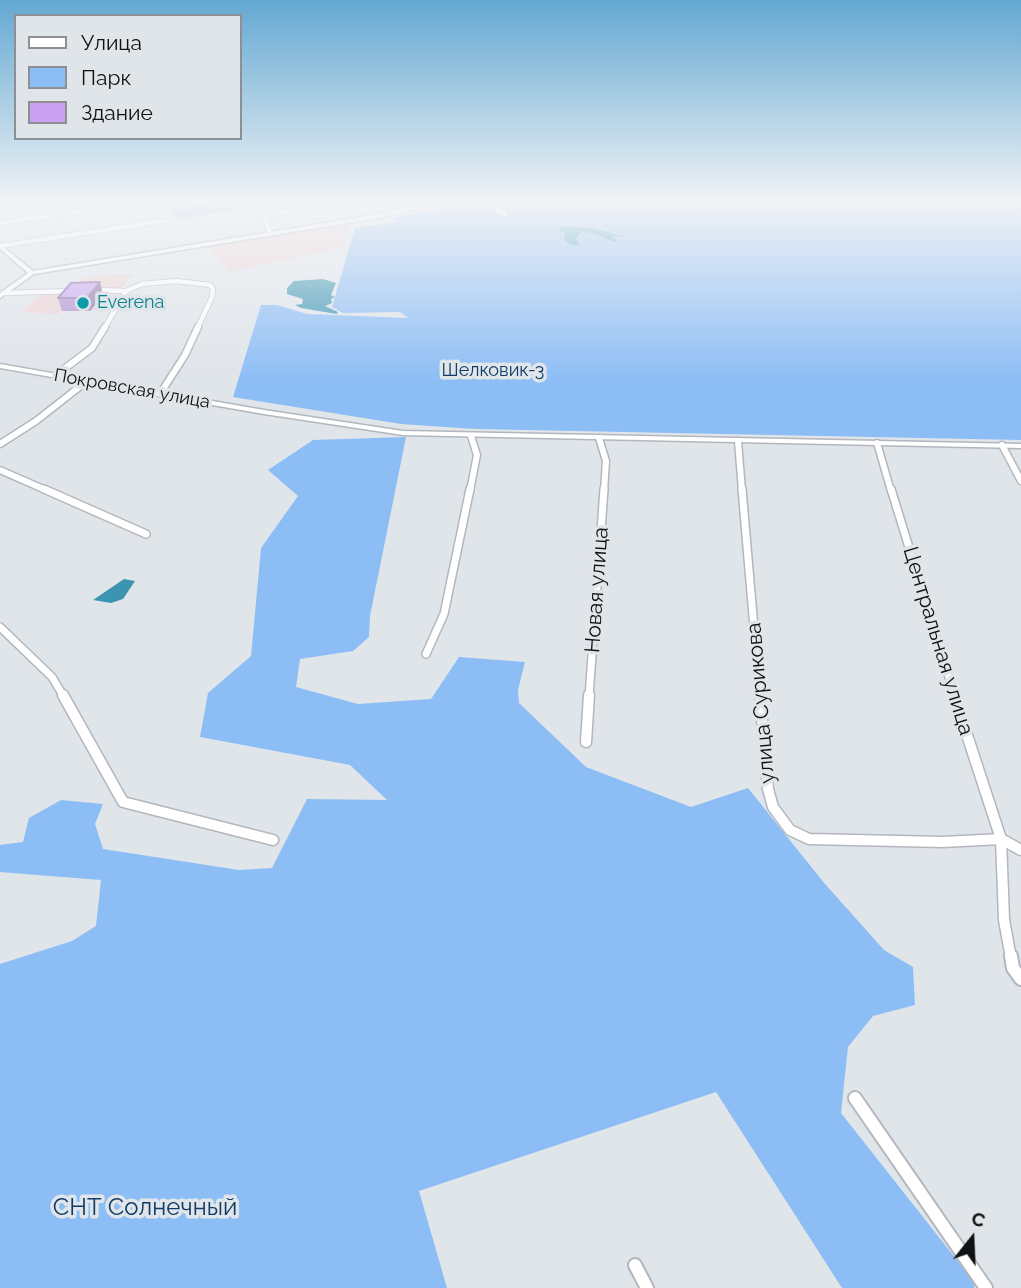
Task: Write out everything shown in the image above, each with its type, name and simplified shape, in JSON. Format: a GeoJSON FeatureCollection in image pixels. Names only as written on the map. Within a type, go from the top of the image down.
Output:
{"type":"FeatureCollection","features":[{"type":"Feature","properties":{"kind":"street"},"geometry":{"type":"LineString","coordinates":[[15,260],[32,273]]}},
{"type":"Feature","properties":{"kind":"street"},"geometry":{"type":"LineString","coordinates":[[2,295],[32,273],[109,260]]}},
{"type":"Feature","properties":{"kind":"street"},"geometry":{"type":"LineString","coordinates":[[90,290],[126,291],[142,284],[176,281],[210,285],[213,289],[212,297],[186,355],[160,394]]}},
{"type":"Feature","properties":{"kind":"street"},"geometry":{"type":"LineString","coordinates":[[2,295],[76,290]]}},
{"type":"Feature","properties":{"kind":"street"},"geometry":{"type":"LineString","coordinates":[[56,375],[92,348],[126,291]]}},
{"type":"Feature","properties":{"kind":"street","name":"Покровская улица"},"geometry":{"type":"LineString","coordinates":[[0,366],[403,433],[1021,446]]}},
{"type":"Feature","properties":{"kind":"street"},"geometry":{"type":"LineString","coordinates":[[0,444],[87,381]]}},
{"type":"Feature","properties":{"kind":"street"},"geometry":{"type":"LineString","coordinates":[[426,653],[444,614],[478,455],[471,436]]}},
{"type":"Feature","properties":{"kind":"street","name":"Новая улица"},"geometry":{"type":"LineString","coordinates":[[586,742],[606,461],[599,438]]}},
{"type":"Feature","properties":{"kind":"street","name":"улица Сурикова"},"geometry":{"type":"LineString","coordinates":[[738,440],[768,789],[773,807],[790,830],[809,839],[943,842],[1001,839]]}},
{"type":"Feature","properties":{"kind":"street","name":"Центральная улица"},"geometry":{"type":"LineString","coordinates":[[877,443],[930,624],[1001,839],[1004,920],[1013,968],[1021,979]]}},
{"type":"Feature","properties":{"kind":"street"},"geometry":{"type":"LineString","coordinates":[[1002,445],[1021,481]]}},
{"type":"Feature","properties":{"kind":"street"},"geometry":{"type":"LineString","coordinates":[[0,470],[146,534]]}},
{"type":"Feature","properties":{"kind":"street"},"geometry":{"type":"LineString","coordinates":[[0,627],[52,677],[87,734],[123,802],[273,840]]}},
{"type":"Feature","properties":{"kind":"street"},"geometry":{"type":"LineString","coordinates":[[1001,839],[1021,850]]}},
{"type":"Feature","properties":{"kind":"street"},"geometry":{"type":"LineString","coordinates":[[855,1098],[986,1288]]}},
{"type":"Feature","properties":{"kind":"street"},"geometry":{"type":"LineString","coordinates":[[635,1265],[647,1288]]}},
{"type":"Feature","properties":{"kind":"shaded area"},"geometry":{"type":"Polygon","coordinates":[[[220,260],[284,260],[230,272],[220,260]]]}},
{"type":"Feature","properties":{"kind":"shaded area"},"geometry":{"type":"Polygon","coordinates":[[[132,274],[108,310],[62,310],[58,314],[23,312],[43,291],[74,290],[81,278],[132,274]]]}},
{"type":"Feature","properties":{"kind":"shaded area"},"geometry":{"type":"Polygon","coordinates":[[[323,279],[336,283],[331,295],[335,297],[331,299],[332,303],[325,306],[338,312],[337,314],[301,308],[295,305],[302,304],[303,299],[287,294],[287,288],[294,281],[323,279]]]}},
{"type":"Feature","properties":{"kind":"shaded area"},"geometry":{"type":"Polygon","coordinates":[[[124,579],[135,581],[123,599],[111,603],[93,600],[124,579]]]}},
{"type":"Feature","properties":{"kind":"green space","name":"Шелковик-3"},"geometry":{"type":"Polygon","coordinates":[[[346,260],[1021,260],[1021,440],[475,429],[401,424],[233,397],[261,305],[277,305],[307,314],[408,318],[400,312],[343,313],[332,307],[346,260]]]}},
{"type":"Feature","properties":{"kind":"green space","name":"СНТ Солнечный"},"geometry":{"type":"Polygon","coordinates":[[[406,437],[370,616],[369,637],[353,651],[300,659],[296,687],[358,704],[431,699],[459,657],[525,662],[518,690],[519,703],[586,767],[691,807],[748,788],[825,884],[884,950],[913,967],[915,1005],[873,1016],[848,1047],[841,1113],[975,1283],[974,1288],[842,1288],[716,1092],[419,1191],[447,1288],[0,1288],[0,964],[72,941],[96,926],[101,880],[0,872],[0,845],[23,842],[29,818],[61,800],[103,804],[95,824],[103,849],[239,870],[272,868],[307,799],[387,800],[350,765],[200,737],[208,693],[251,656],[261,548],[298,496],[268,470],[313,440],[406,437]]]}},
{"type":"Feature","properties":{"kind":"building"},"geometry":{"type":"Polygon","coordinates":[[[100,282],[87,298],[58,298],[71,283],[100,282]]]}},
{"type":"Feature","properties":{"kind":"place","name":"Everena"},"geometry":{"type":"Point","coordinates":[83,303]}}]}
